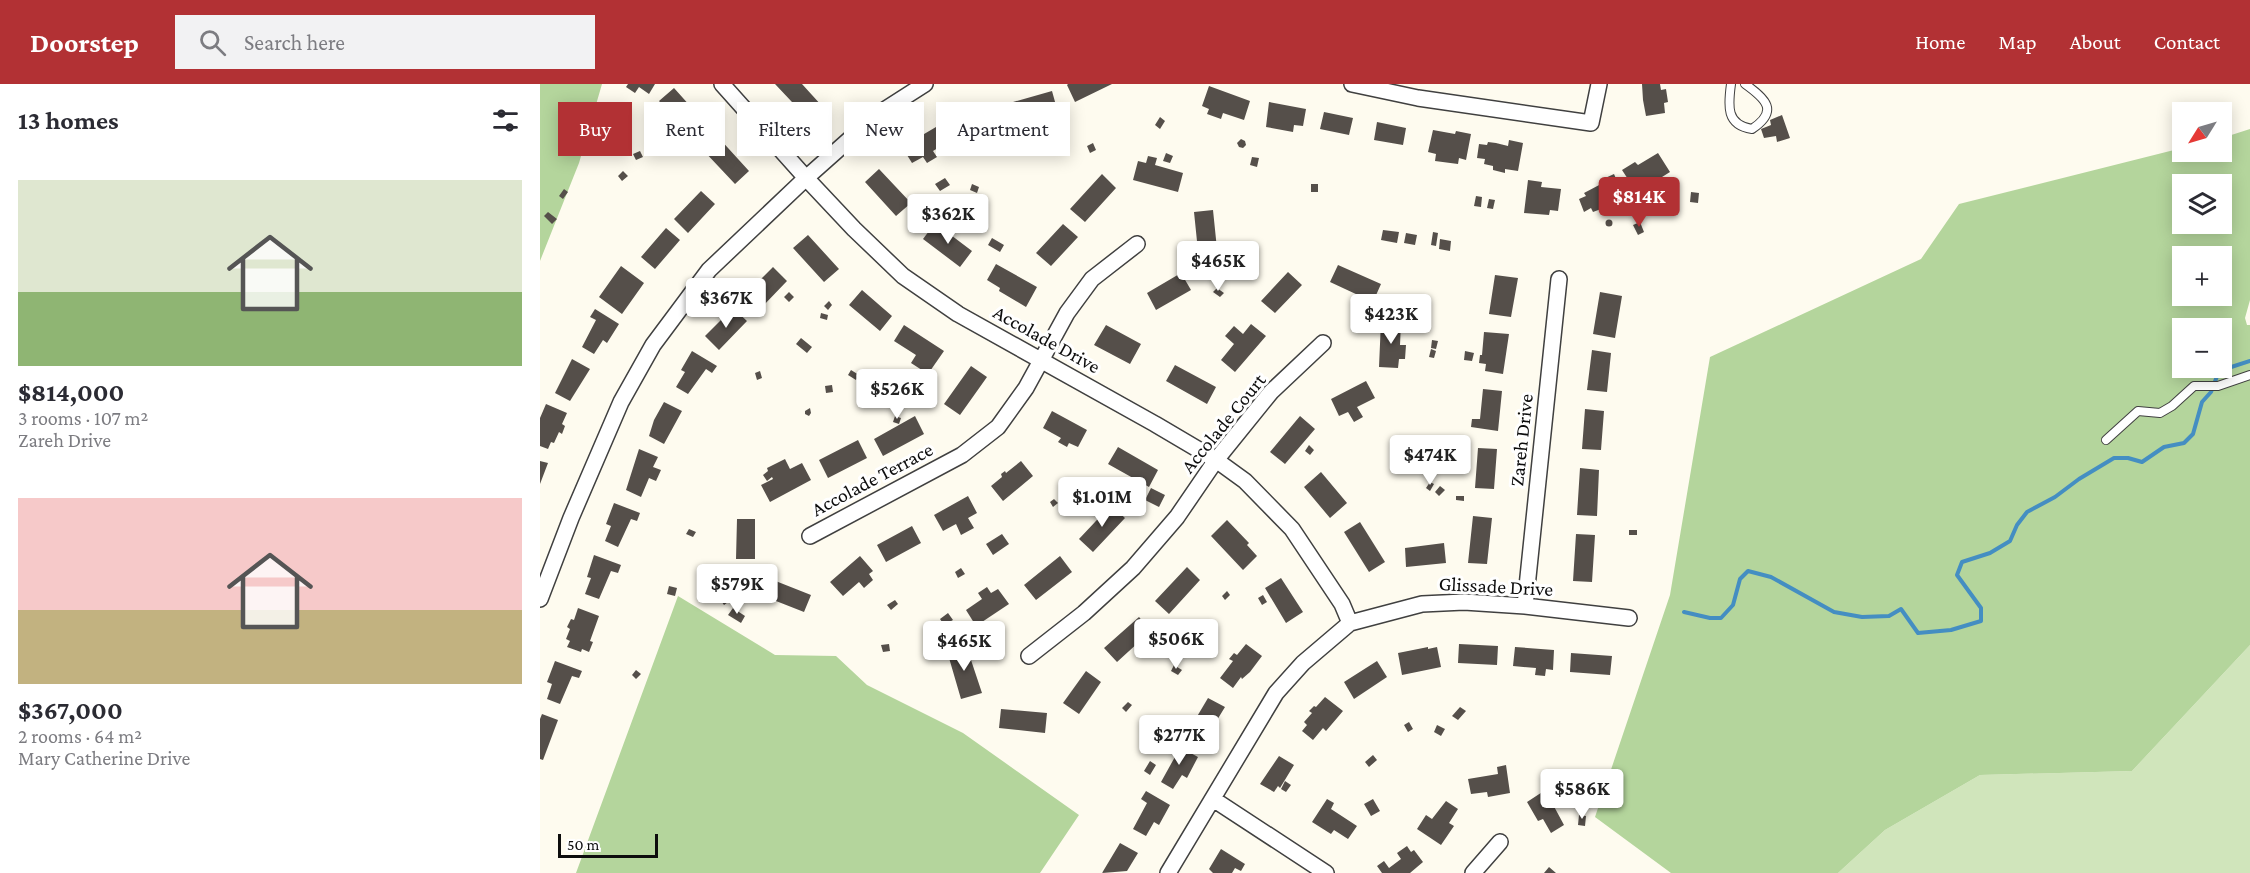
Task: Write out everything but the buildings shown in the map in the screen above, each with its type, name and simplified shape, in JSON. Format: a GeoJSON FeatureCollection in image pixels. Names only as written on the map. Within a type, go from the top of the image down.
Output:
{"type":"FeatureCollection","features":[{"type":"Feature","properties":{"kind":"street","name":"Accolade Drive"},"geometry":{"type":"LineString","coordinates":[[722,84],[854,229],[903,276],[958,314],[1216,460],[1245,481],[1292,529],[1342,604],[1350,623]]}},
{"type":"Feature","properties":{"kind":"street"},"geometry":{"type":"LineString","coordinates":[[540,599],[570,518],[621,402],[653,345],[709,270],[806,178],[878,114],[925,84]]}},
{"type":"Feature","properties":{"kind":"street"},"geometry":{"type":"LineString","coordinates":[[1352,84],[1418,98],[1591,123],[1599,84]]}},
{"type":"Feature","properties":{"kind":"street","name":"Accolade Terrace"},"geometry":{"type":"LineString","coordinates":[[810,536],[962,456],[998,427],[1026,388],[1067,313],[1092,279],[1137,244]]}},
{"type":"Feature","properties":{"kind":"street","name":"Zareh Drive"},"geometry":{"type":"LineString","coordinates":[[1525,606],[1559,279]]}},
{"type":"Feature","properties":{"kind":"street","name":"Accolade Court"},"geometry":{"type":"LineString","coordinates":[[1029,656],[1084,613],[1133,568],[1177,517],[1216,460],[1271,392],[1323,344]]}},
{"type":"Feature","properties":{"kind":"street","name":"Glissade Drive"},"geometry":{"type":"LineString","coordinates":[[1168,873],[1276,693],[1303,663],[1350,623],[1422,604],[1464,602],[1525,606],[1629,618]]}},
{"type":"Feature","properties":{"kind":"street"},"geometry":{"type":"LineString","coordinates":[[1213,799],[1326,873]]}},
{"type":"Feature","properties":{"kind":"street"},"geometry":{"type":"LineString","coordinates":[[1473,873],[1500,842]]}},
{"type":"Feature","properties":{"kind":"lane"},"geometry":{"type":"LineString","coordinates":[[1731,84],[1729,101],[1732,118],[1741,128],[1752,129],[1764,122],[1768,111],[1764,98],[1746,84]]}},
{"type":"Feature","properties":{"kind":"lane"},"geometry":{"type":"LineString","coordinates":[[2106,440],[2138,411],[2160,413],[2172,406],[2194,386],[2205,384],[2218,386],[2250,375]]}},
{"type":"Feature","properties":{"kind":"green space"},"geometry":{"type":"Polygon","coordinates":[[[540,84],[602,84],[597,102],[558,102],[558,156],[581,156],[540,261],[540,84]]]}},
{"type":"Feature","properties":{"kind":"green space"},"geometry":{"type":"Polygon","coordinates":[[[2250,129],[2250,300],[2245,318],[2247,325],[2250,325],[2250,645],[2132,771],[1980,775],[1885,830],[1838,873],[1671,873],[1595,817],[1670,595],[1710,357],[1921,259],[1959,204],[2172,151],[2172,162],[2232,162],[2232,135],[2250,129]]]}},
{"type":"Feature","properties":{"kind":"green space"},"geometry":{"type":"Polygon","coordinates":[[[678,596],[775,655],[836,656],[867,685],[963,733],[1079,815],[1040,873],[576,873],[678,596]]]}},
{"type":"Feature","properties":{"kind":"green space"},"geometry":{"type":"Polygon","coordinates":[[[2250,645],[2250,873],[1838,873],[1885,830],[1980,775],[2132,771],[2250,645]]]}},
{"type":"Feature","properties":{"kind":"waterway"},"geometry":{"type":"LineString","coordinates":[[1684,612],[1721,618],[1733,605],[1740,579],[1748,571],[1771,577],[1834,612],[1862,617],[1889,616],[1901,609],[1918,633],[1951,630],[1981,621],[1981,608],[1957,575],[1962,562],[1990,553],[2010,541],[2017,525],[2027,512],[2055,497],[2114,458],[2128,458],[2142,462],[2164,447],[2184,443],[2193,434],[2202,402],[2211,392],[2219,371],[2250,361]]}}]}
